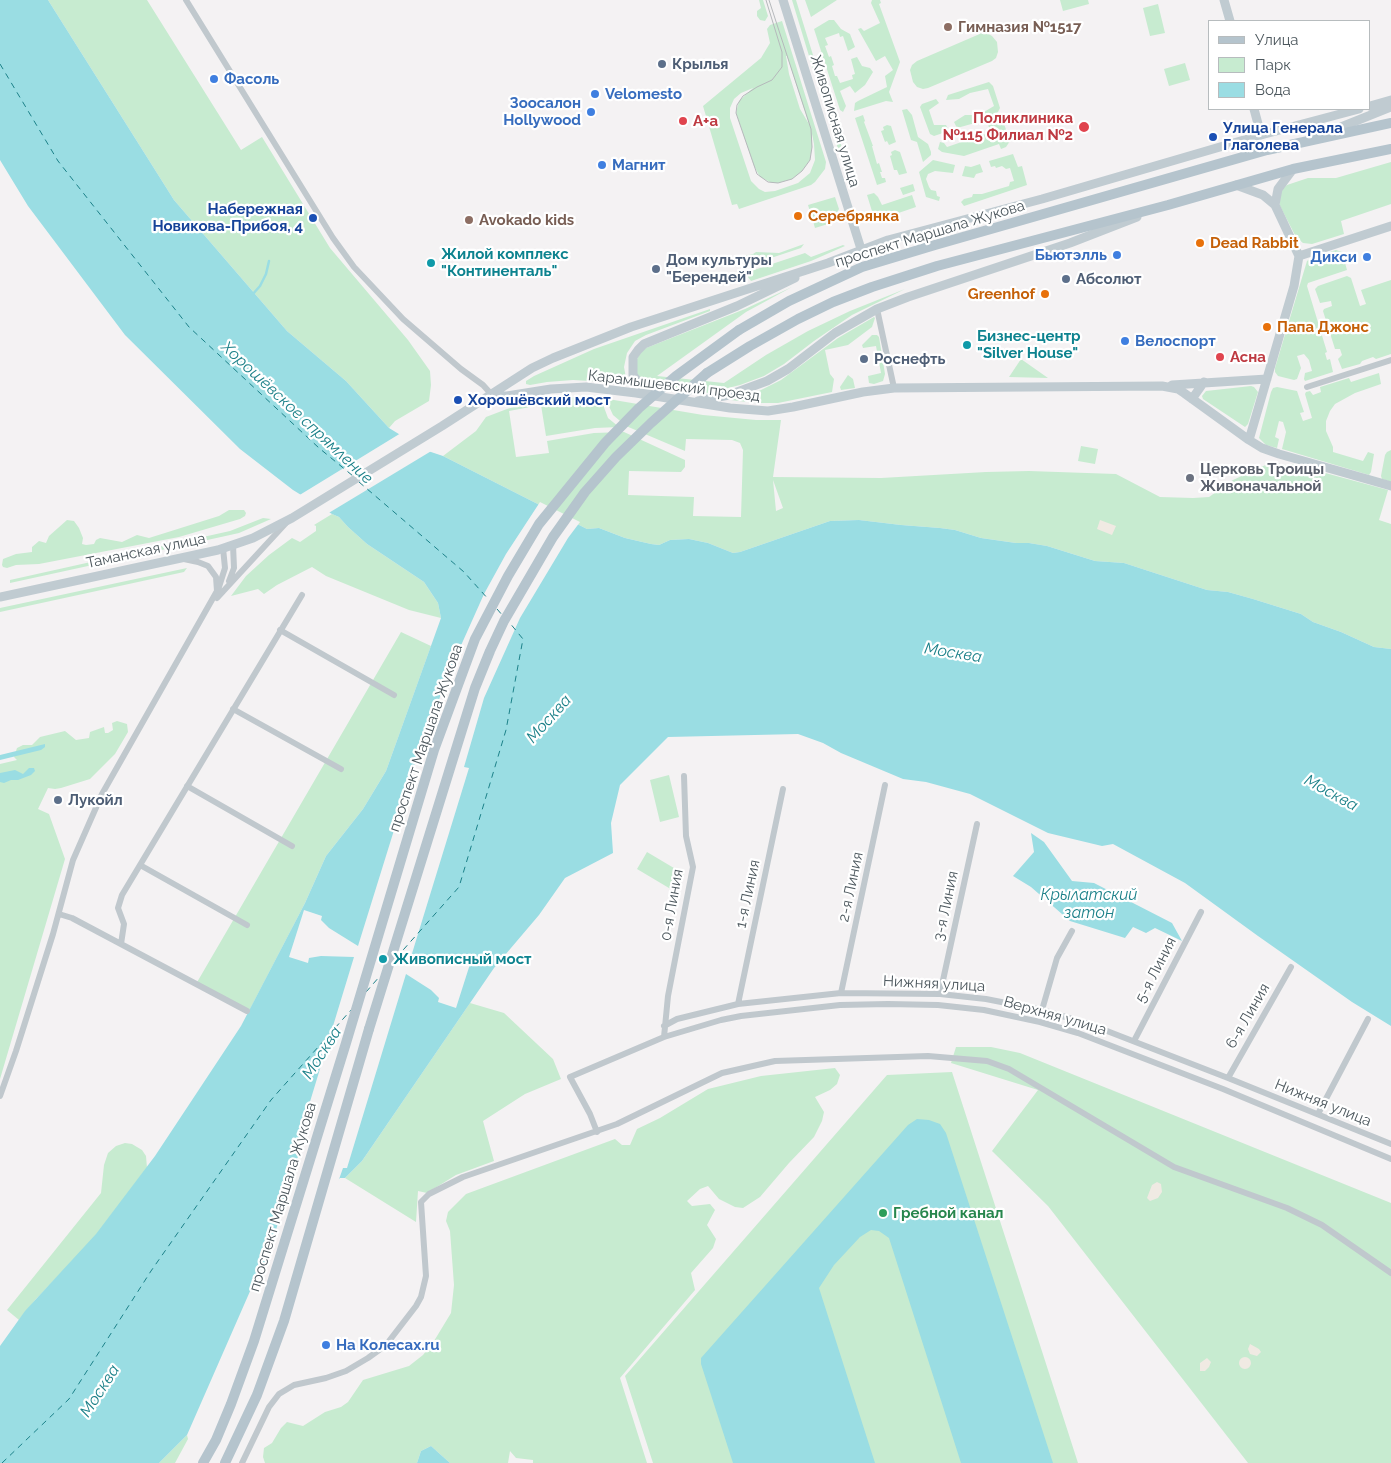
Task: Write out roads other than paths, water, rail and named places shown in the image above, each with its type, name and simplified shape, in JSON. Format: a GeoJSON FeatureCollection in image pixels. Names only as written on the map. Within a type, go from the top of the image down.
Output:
{"type":"FeatureCollection","features":[{"type":"Feature","properties":{"kind":"main road","name":"проспект Маршала Жукова"},"geometry":{"type":"LineString","coordinates":[[202,1463],[216,1440],[254,1341],[434,750],[475,639],[508,576],[539,524],[605,443],[639,408],[676,376],[739,330],[790,301],[862,267],[935,244],[1267,150],[1391,123]]}},
{"type":"Feature","properties":{"kind":"main road","name":"проспект Маршала Жукова"},"geometry":{"type":"LineString","coordinates":[[225,1463],[257,1395],[284,1321],[375,1010],[475,688],[490,651],[521,590],[553,537],[585,492],[616,457],[707,374],[750,346],[833,302],[872,287],[945,264],[1168,205],[1293,169],[1391,149]]}},
{"type":"Feature","properties":{"kind":"street"},"geometry":{"type":"LineString","coordinates":[[186,0],[333,238],[354,267],[403,318],[461,369],[483,385],[492,395]]}},
{"type":"Feature","properties":{"kind":"street","name":"Живописная улица"},"geometry":{"type":"LineString","coordinates":[[783,0],[861,249]]}},
{"type":"Feature","properties":{"kind":"street"},"geometry":{"type":"LineString","coordinates":[[1224,0],[1230,20]]}},
{"type":"Feature","properties":{"kind":"street"},"geometry":{"type":"LineString","coordinates":[[1371,106],[1391,100]]}},
{"type":"Feature","properties":{"kind":"street"},"geometry":{"type":"LineString","coordinates":[[1301,142],[1391,107]]}},
{"type":"Feature","properties":{"kind":"street"},"geometry":{"type":"LineString","coordinates":[[1254,110],[1261,135]]}},
{"type":"Feature","properties":{"kind":"street","name":"проспект Маршала Жукова"},"geometry":{"type":"LineString","coordinates":[[290,519],[492,395],[532,368],[591,342],[702,303],[828,263],[861,249],[1355,110]]}},
{"type":"Feature","properties":{"kind":"street"},"geometry":{"type":"LineString","coordinates":[[1275,205],[1278,189],[1293,169]]}},
{"type":"Feature","properties":{"kind":"street"},"geometry":{"type":"LineString","coordinates":[[1236,185],[1263,195],[1275,205],[1299,256],[1294,286],[1249,440]]}},
{"type":"Feature","properties":{"kind":"street"},"geometry":{"type":"LineString","coordinates":[[691,402],[729,395],[767,381],[788,369],[835,333],[877,309],[908,296],[1070,244],[1168,205]]}},
{"type":"Feature","properties":{"kind":"street"},"geometry":{"type":"LineString","coordinates":[[1299,256],[1391,226]]}},
{"type":"Feature","properties":{"kind":"street"},"geometry":{"type":"LineString","coordinates":[[659,397],[644,388],[633,375],[633,357],[644,344],[737,306],[828,263]]}},
{"type":"Feature","properties":{"kind":"street"},"geometry":{"type":"LineString","coordinates":[[877,309],[894,388]]}},
{"type":"Feature","properties":{"kind":"street"},"geometry":{"type":"LineString","coordinates":[[1307,387],[1391,360]]}},
{"type":"Feature","properties":{"kind":"street"},"geometry":{"type":"LineString","coordinates":[[1164,386],[1267,379]]}},
{"type":"Feature","properties":{"kind":"street"},"geometry":{"type":"LineString","coordinates":[[1184,393],[1201,382]]}},
{"type":"Feature","properties":{"kind":"street"},"geometry":{"type":"LineString","coordinates":[[1192,399],[1201,382]]}},
{"type":"Feature","properties":{"kind":"street"},"geometry":{"type":"LineString","coordinates":[[1164,386],[1178,389],[1262,448],[1391,486]]}},
{"type":"Feature","properties":{"kind":"street","name":"Карамышевский проезд"},"geometry":{"type":"LineString","coordinates":[[492,395],[507,396],[551,389],[586,388],[757,411],[780,410],[862,392],[894,388],[1164,386]]}},
{"type":"Feature","properties":{"kind":"street"},"geometry":{"type":"LineString","coordinates":[[219,592],[267,545],[290,519]]}},
{"type":"Feature","properties":{"kind":"street","name":"Таманская улица"},"geometry":{"type":"LineString","coordinates":[[0,597],[223,548],[253,538],[290,519]]}},
{"type":"Feature","properties":{"kind":"street"},"geometry":{"type":"LineString","coordinates":[[0,1096],[59,914],[73,860],[102,794],[210,607],[231,577],[234,568],[233,545]]}},
{"type":"Feature","properties":{"kind":"street"},"geometry":{"type":"LineString","coordinates":[[219,592],[225,568],[223,548]]}},
{"type":"Feature","properties":{"kind":"street"},"geometry":{"type":"LineString","coordinates":[[177,559],[190,559],[208,566],[216,577],[219,592]]}},
{"type":"Feature","properties":{"kind":"street"},"geometry":{"type":"LineString","coordinates":[[121,944],[124,936],[124,924],[119,913],[118,904],[124,890],[302,594]]}},
{"type":"Feature","properties":{"kind":"street"},"geometry":{"type":"LineString","coordinates":[[280,630],[394,695]]}},
{"type":"Feature","properties":{"kind":"street"},"geometry":{"type":"LineString","coordinates":[[233,709],[342,769]]}},
{"type":"Feature","properties":{"kind":"street","name":"0-я Линия"},"geometry":{"type":"LineString","coordinates":[[664,1037],[668,996],[693,867],[686,836],[684,776]]}},
{"type":"Feature","properties":{"kind":"street","name":"2-я Линия"},"geometry":{"type":"LineString","coordinates":[[841,993],[885,785]]}},
{"type":"Feature","properties":{"kind":"street"},"geometry":{"type":"LineString","coordinates":[[188,786],[292,846]]}},
{"type":"Feature","properties":{"kind":"street","name":"1-я Линия"},"geometry":{"type":"LineString","coordinates":[[738,1004],[783,789]]}},
{"type":"Feature","properties":{"kind":"street","name":"3-я Линия"},"geometry":{"type":"LineString","coordinates":[[940,994],[977,824]]}},
{"type":"Feature","properties":{"kind":"street"},"geometry":{"type":"LineString","coordinates":[[140,865],[247,925]]}},
{"type":"Feature","properties":{"kind":"street","name":"5-я Линия"},"geometry":{"type":"LineString","coordinates":[[1134,1041],[1201,912]]}},
{"type":"Feature","properties":{"kind":"street"},"geometry":{"type":"LineString","coordinates":[[59,914],[72,918],[248,1011]]}},
{"type":"Feature","properties":{"kind":"street"},"geometry":{"type":"LineString","coordinates":[[1042,1010],[1057,958],[1072,931]]}},
{"type":"Feature","properties":{"kind":"street","name":"6-я Линия"},"geometry":{"type":"LineString","coordinates":[[1228,1078],[1291,967]]}},
{"type":"Feature","properties":{"kind":"street","name":"Нижняя улица"},"geometry":{"type":"LineString","coordinates":[[664,1026],[676,1019],[738,1004],[841,993],[940,994],[986,999],[1042,1010],[1089,1024],[1391,1144]]}},
{"type":"Feature","properties":{"kind":"street","name":"Верхняя улица"},"geometry":{"type":"LineString","coordinates":[[596,1132],[590,1114],[570,1077],[664,1037],[741,1016],[840,1005],[938,1005],[984,1010],[1040,1022],[1078,1033],[1223,1089],[1391,1159]]}},
{"type":"Feature","properties":{"kind":"street"},"geometry":{"type":"LineString","coordinates":[[1318,1114],[1368,1019]]}},
{"type":"Feature","properties":{"kind":"street"},"geometry":{"type":"LineString","coordinates":[[242,1463],[269,1407],[279,1394],[294,1385],[341,1373],[368,1358],[386,1345],[416,1306],[421,1297],[426,1276],[421,1209],[424,1198],[463,1177],[617,1124],[722,1074],[776,1061],[928,1056],[987,1061],[1009,1069],[1174,1167],[1287,1208],[1322,1225],[1391,1272]]}},
{"type":"Feature","properties":{"kind":"water"},"geometry":{"type":"Polygon","coordinates":[[[0,0],[48,0],[174,200],[287,331],[346,381],[389,428],[425,450],[443,456],[587,529],[599,528],[625,538],[659,545],[670,540],[689,539],[708,543],[733,553],[830,521],[859,520],[955,530],[981,538],[1047,546],[1095,561],[1124,563],[1207,590],[1228,592],[1301,614],[1313,622],[1374,647],[1391,649],[1391,1026],[1352,1002],[1185,883],[1113,844],[1102,846],[1048,833],[970,794],[926,782],[903,779],[841,753],[823,743],[798,734],[668,737],[620,785],[611,823],[613,853],[565,878],[539,915],[494,968],[362,1161],[345,1178],[340,1178],[258,1273],[187,1435],[159,1463],[0,1463],[0,1346],[25,1311],[96,1234],[155,1156],[241,1026],[305,903],[326,856],[363,809],[386,771],[441,618],[438,603],[424,582],[367,544],[339,517],[293,490],[240,449],[125,335],[28,206],[0,160],[0,0]]]}},
{"type":"Feature","properties":{"kind":"water"},"geometry":{"type":"Polygon","coordinates":[[[45,744],[45,747],[41,750],[0,760],[0,755],[45,744]]]}},
{"type":"Feature","properties":{"kind":"water"},"geometry":{"type":"Polygon","coordinates":[[[29,768],[34,768],[35,771],[31,775],[18,780],[0,782],[0,773],[15,770],[23,774],[29,768]]]}},
{"type":"Feature","properties":{"kind":"water","name":"Крылатский затон"},"geometry":{"type":"Polygon","coordinates":[[[1031,833],[1044,842],[1072,881],[1094,883],[1172,923],[1182,941],[1155,928],[1146,933],[1133,927],[1125,938],[1070,921],[1031,887],[1013,876],[1034,852],[1031,833]]]}},
{"type":"Feature","properties":{"kind":"water","name":"Гребной канал"},"geometry":{"type":"Polygon","coordinates":[[[917,1119],[929,1120],[940,1124],[946,1133],[1053,1463],[961,1463],[889,1238],[879,1231],[871,1230],[860,1237],[834,1265],[819,1288],[875,1463],[733,1463],[701,1364],[701,1358],[908,1125],[917,1119]]]}},
{"type":"Feature","properties":{"kind":"water"},"geometry":{"type":"Polygon","coordinates":[[[431,1446],[450,1463],[417,1463],[421,1451],[431,1446]]]}},
{"type":"Feature","properties":{"kind":"waterway"},"geometry":{"type":"LineString","coordinates":[[252,295],[260,286],[266,274],[269,261]]}},
{"type":"Feature","properties":{"kind":"tram line"},"geometry":{"type":"LineString","coordinates":[[766,0],[782,52],[782,67],[772,80],[743,96],[737,105],[736,113],[757,174],[768,182],[778,183],[792,179],[802,171],[810,160],[812,147],[811,129],[769,0]]}},
{"type":"Feature","properties":{"kind":"place","name":"Гимназия №1517"},"geometry":{"type":"Point","coordinates":[948,27]}},
{"type":"Feature","properties":{"kind":"place","name":"Крылья"},"geometry":{"type":"Point","coordinates":[662,64]}},
{"type":"Feature","properties":{"kind":"place","name":"Фасоль"},"geometry":{"type":"Point","coordinates":[214,79]}},
{"type":"Feature","properties":{"kind":"place","name":"Velomesto"},"geometry":{"type":"Point","coordinates":[595,94]}},
{"type":"Feature","properties":{"kind":"place","name":"Зоосалон Hollywood"},"geometry":{"type":"Point","coordinates":[591,112]}},
{"type":"Feature","properties":{"kind":"place","name":"А+а"},"geometry":{"type":"Point","coordinates":[683,121]}},
{"type":"Feature","properties":{"kind":"place","name":"Поликлиника №115 Филиал №2"},"geometry":{"type":"Point","coordinates":[1084,127]}},
{"type":"Feature","properties":{"kind":"place","name":"Улица Генерала Глаголева"},"geometry":{"type":"Point","coordinates":[1213,137]}},
{"type":"Feature","properties":{"kind":"place","name":"Магнит"},"geometry":{"type":"Point","coordinates":[602,165]}},
{"type":"Feature","properties":{"kind":"place","name":"Серебрянка"},"geometry":{"type":"Point","coordinates":[798,216]}},
{"type":"Feature","properties":{"kind":"place","name":"Набережная Новикова-Прибоя, 4"},"geometry":{"type":"Point","coordinates":[313,218]}},
{"type":"Feature","properties":{"kind":"place","name":"Avokado kids"},"geometry":{"type":"Point","coordinates":[469,220]}},
{"type":"Feature","properties":{"kind":"place","name":"Dead Rabbit"},"geometry":{"type":"Point","coordinates":[1200,243]}},
{"type":"Feature","properties":{"kind":"place","name":"Бьютэлль"},"geometry":{"type":"Point","coordinates":[1117,255]}},
{"type":"Feature","properties":{"kind":"place","name":"Дикси"},"geometry":{"type":"Point","coordinates":[1367,257]}},
{"type":"Feature","properties":{"kind":"place","name":"Жилой комплекс \"Континенталь\""},"geometry":{"type":"Point","coordinates":[431,263]}},
{"type":"Feature","properties":{"kind":"place","name":"Дом культуры \"Берендей\""},"geometry":{"type":"Point","coordinates":[656,269]}},
{"type":"Feature","properties":{"kind":"place","name":"Абсолют"},"geometry":{"type":"Point","coordinates":[1066,279]}},
{"type":"Feature","properties":{"kind":"place","name":"Greenhof"},"geometry":{"type":"Point","coordinates":[1045,294]}},
{"type":"Feature","properties":{"kind":"place","name":"Папа Джонс"},"geometry":{"type":"Point","coordinates":[1267,327]}},
{"type":"Feature","properties":{"kind":"place","name":"Велоспорт"},"geometry":{"type":"Point","coordinates":[1125,341]}},
{"type":"Feature","properties":{"kind":"place","name":"Бизнес-центр \"Silver House\""},"geometry":{"type":"Point","coordinates":[967,345]}},
{"type":"Feature","properties":{"kind":"place","name":"Асна"},"geometry":{"type":"Point","coordinates":[1220,357]}},
{"type":"Feature","properties":{"kind":"place","name":"Роснефть"},"geometry":{"type":"Point","coordinates":[864,359]}},
{"type":"Feature","properties":{"kind":"place","name":"Хорошёвский мост"},"geometry":{"type":"Point","coordinates":[458,400]}},
{"type":"Feature","properties":{"kind":"place","name":"Церковь Троицы Живоначальной"},"geometry":{"type":"Point","coordinates":[1190,478]}},
{"type":"Feature","properties":{"kind":"place","name":"Лукойл"},"geometry":{"type":"Point","coordinates":[58,800]}},
{"type":"Feature","properties":{"kind":"place","name":"Живописный мост"},"geometry":{"type":"Point","coordinates":[383,959]}},
{"type":"Feature","properties":{"kind":"place","name":"Гребной канал"},"geometry":{"type":"Point","coordinates":[883,1213]}},
{"type":"Feature","properties":{"kind":"place","name":"На Колесах.ru"},"geometry":{"type":"Point","coordinates":[326,1345]}},
{"type":"Feature","properties":{"kind":"water label","name":"Хорошёвское спрямление"},"geometry":{"type":"Point","coordinates":[297,413]}},
{"type":"Feature","properties":{"kind":"water label","name":"Москва"},"geometry":{"type":"Point","coordinates":[953,653]}},
{"type":"Feature","properties":{"kind":"water label","name":"Москва"},"geometry":{"type":"Point","coordinates":[549,719]}},
{"type":"Feature","properties":{"kind":"water label","name":"Москва"},"geometry":{"type":"Point","coordinates":[1331,793]}},
{"type":"Feature","properties":{"kind":"water label","name":"Москва"},"geometry":{"type":"Point","coordinates":[322,1053]}},
{"type":"Feature","properties":{"kind":"water label","name":"Москва"},"geometry":{"type":"Point","coordinates":[100,1391]}}]}
